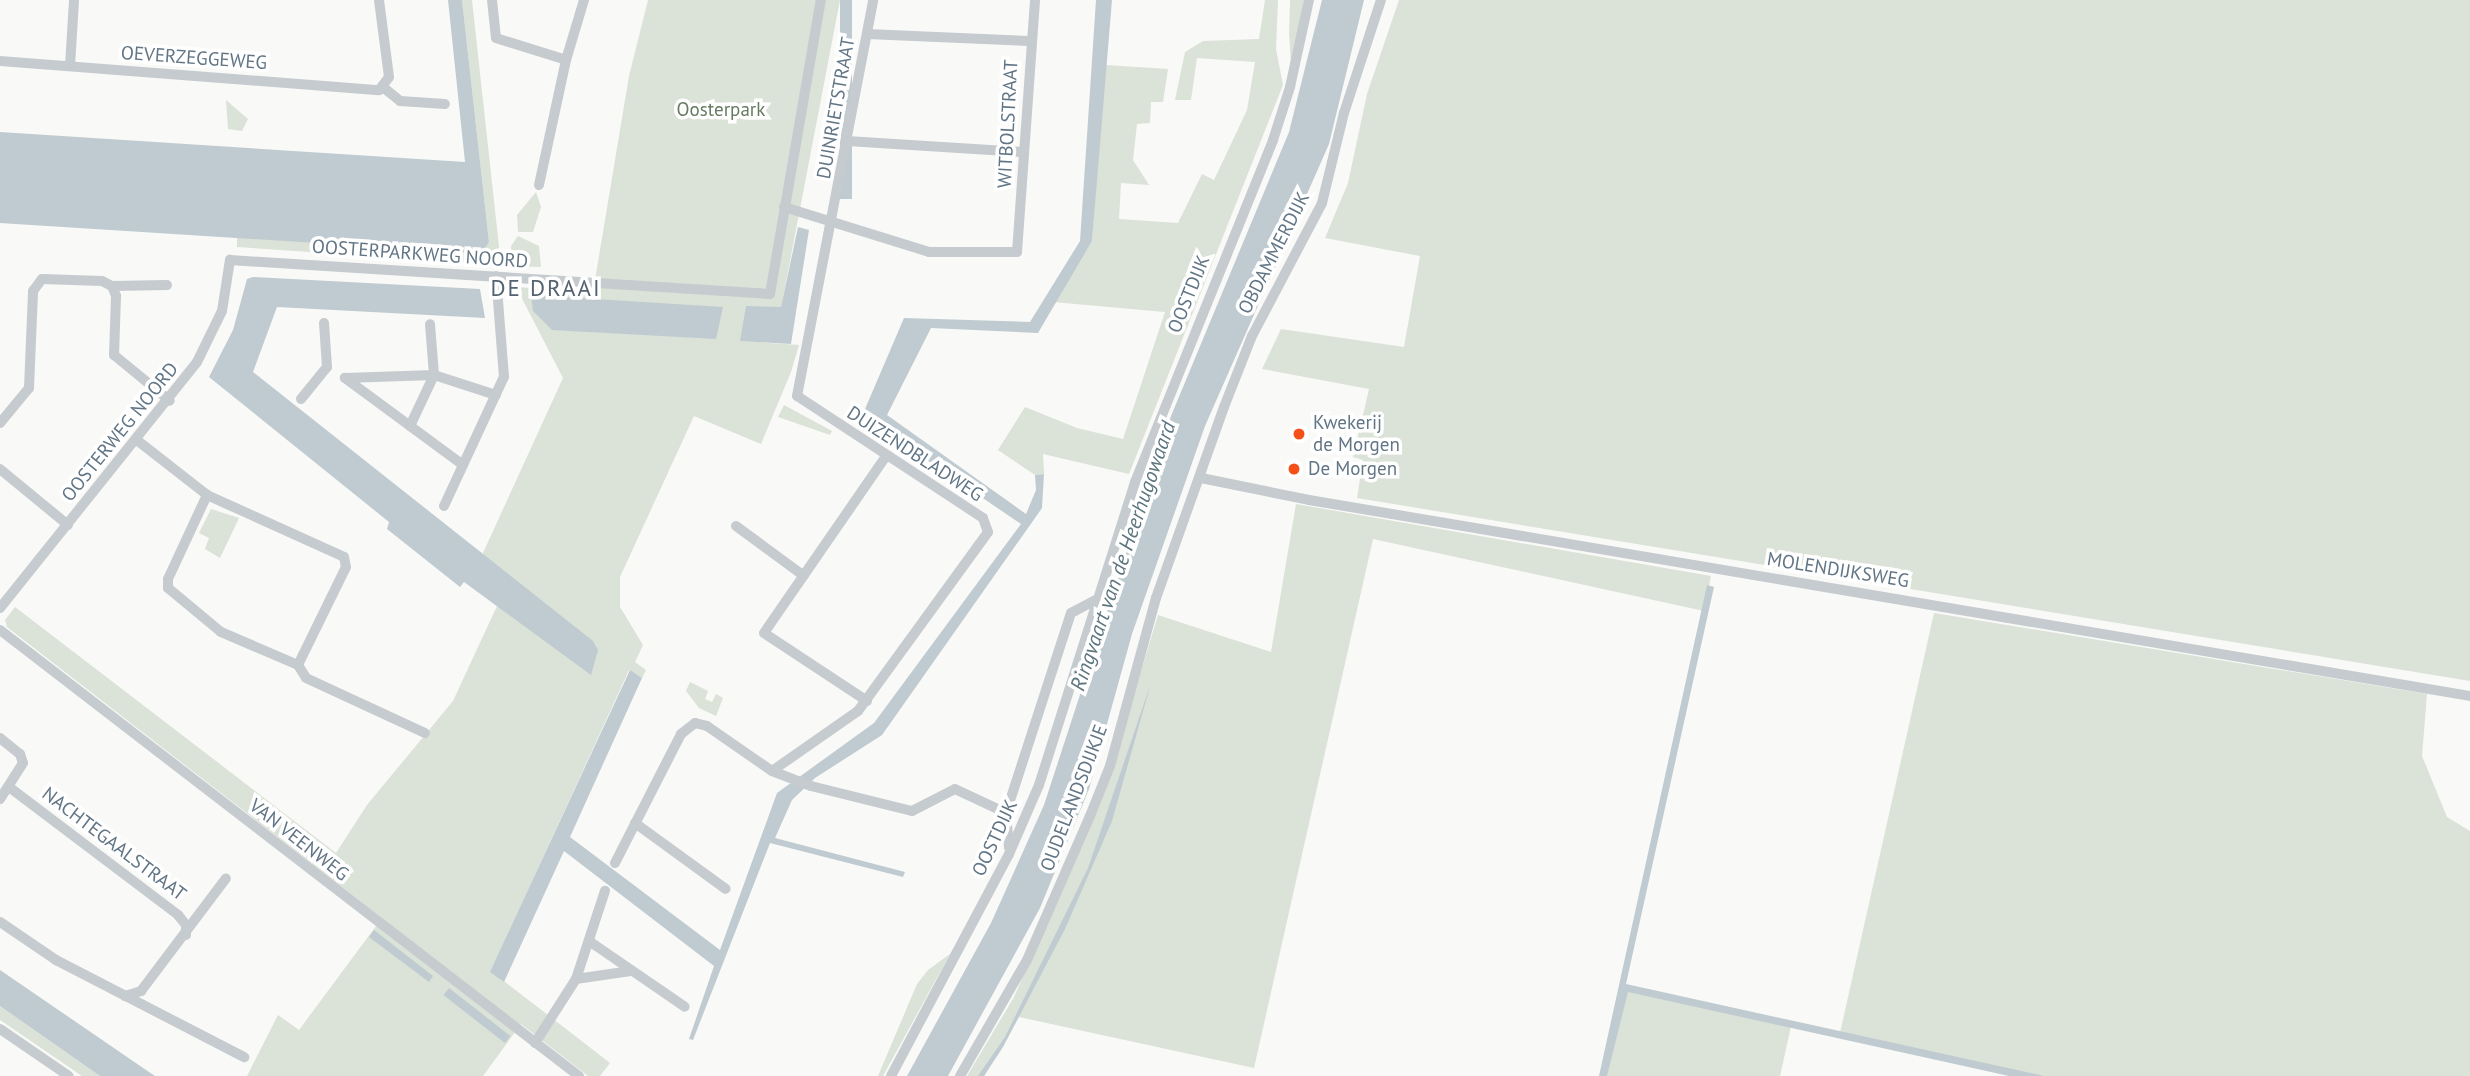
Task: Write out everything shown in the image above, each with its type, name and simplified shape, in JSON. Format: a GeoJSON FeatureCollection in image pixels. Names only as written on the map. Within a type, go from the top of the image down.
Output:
{"type":"FeatureCollection","features":[{"type":"Feature","properties":{"kind":"street"},"geometry":{"type":"LineString","coordinates":[[70,66],[74,0]]}},
{"type":"Feature","properties":{"kind":"street"},"geometry":{"type":"LineString","coordinates":[[379,0],[389,77],[384,88]]}},
{"type":"Feature","properties":{"kind":"street"},"geometry":{"type":"LineString","coordinates":[[492,0],[496,38],[566,60]]}},
{"type":"Feature","properties":{"kind":"street"},"geometry":{"type":"LineString","coordinates":[[539,185],[566,60],[584,0]]}},
{"type":"Feature","properties":{"kind":"street","name":"OOSTERPARKWEG NOORD"},"geometry":{"type":"LineString","coordinates":[[230,260],[770,294],[821,0]]}},
{"type":"Feature","properties":{"kind":"street","name":"DUINRIETSTRAAT"},"geometry":{"type":"LineString","coordinates":[[832,223],[873,0]]}},
{"type":"Feature","properties":{"kind":"street","name":"WITBOLSTRAAT"},"geometry":{"type":"LineString","coordinates":[[832,223],[929,251],[1011,255],[1019,250],[1029,41],[1035,0]]}},
{"type":"Feature","properties":{"kind":"street","name":"OOSTDIJK"},"geometry":{"type":"LineString","coordinates":[[891,1076],[1009,854],[1046,765],[1095,600],[1165,403],[1273,140],[1290,87],[1309,0]]}},
{"type":"Feature","properties":{"kind":"street","name":"OBDAMMERDIJK"},"geometry":{"type":"LineString","coordinates":[[1201,478],[1252,336],[1322,203],[1344,113],[1381,0]]}},
{"type":"Feature","properties":{"kind":"street"},"geometry":{"type":"LineString","coordinates":[[867,34],[1029,41]]}},
{"type":"Feature","properties":{"kind":"street","name":"OEVERZEGGEWEG"},"geometry":{"type":"LineString","coordinates":[[0,61],[384,88],[400,101],[445,104]]}},
{"type":"Feature","properties":{"kind":"street"},"geometry":{"type":"LineString","coordinates":[[847,141],[1023,152]]}},
{"type":"Feature","properties":{"kind":"street"},"geometry":{"type":"LineString","coordinates":[[784,207],[832,223]]}},
{"type":"Feature","properties":{"kind":"street","name":"DUIZENDBLADWEG"},"geometry":{"type":"LineString","coordinates":[[772,771],[843,725],[867,701],[988,532],[983,518],[798,398],[832,223]]}},
{"type":"Feature","properties":{"kind":"street","name":"OOSTERWEG NOORD"},"geometry":{"type":"LineString","coordinates":[[0,608],[170,401],[213,332],[227,294],[230,260]]}},
{"type":"Feature","properties":{"kind":"street"},"geometry":{"type":"LineString","coordinates":[[444,506],[503,377],[496,276]]}},
{"type":"Feature","properties":{"kind":"street"},"geometry":{"type":"LineString","coordinates":[[0,423],[29,387],[35,285],[47,278],[102,281],[112,286],[167,285]]}},
{"type":"Feature","properties":{"kind":"street"},"geometry":{"type":"LineString","coordinates":[[112,286],[116,296],[114,355],[170,401]]}},
{"type":"Feature","properties":{"kind":"street"},"geometry":{"type":"LineString","coordinates":[[301,399],[327,367],[324,323]]}},
{"type":"Feature","properties":{"kind":"street"},"geometry":{"type":"LineString","coordinates":[[410,426],[435,375],[430,324]]}},
{"type":"Feature","properties":{"kind":"street"},"geometry":{"type":"LineString","coordinates":[[327,367],[463,466]]}},
{"type":"Feature","properties":{"kind":"street"},"geometry":{"type":"LineString","coordinates":[[345,378],[435,375],[496,395]]}},
{"type":"Feature","properties":{"kind":"street"},"geometry":{"type":"LineString","coordinates":[[138,441],[207,495],[344,558],[346,568],[298,665]]}},
{"type":"Feature","properties":{"kind":"street"},"geometry":{"type":"LineString","coordinates":[[867,701],[764,633],[886,456]]}},
{"type":"Feature","properties":{"kind":"street"},"geometry":{"type":"LineString","coordinates":[[0,469],[68,525]]}},
{"type":"Feature","properties":{"kind":"street","name":"MOLENDIJKSWEG"},"geometry":{"type":"LineString","coordinates":[[1201,478],[1337,505],[2470,695]]}},
{"type":"Feature","properties":{"kind":"street","name":"OUDELANDSDIJKJE"},"geometry":{"type":"LineString","coordinates":[[960,1076],[1027,960],[1090,816],[1110,766],[1156,598],[1201,478]]}},
{"type":"Feature","properties":{"kind":"street"},"geometry":{"type":"LineString","coordinates":[[207,495],[168,579],[168,588],[221,632],[298,665],[306,678],[425,733]]}},
{"type":"Feature","properties":{"kind":"street"},"geometry":{"type":"LineString","coordinates":[[736,526],[804,576]]}},
{"type":"Feature","properties":{"kind":"street","name":"OOSTDIJK"},"geometry":{"type":"LineString","coordinates":[[1006,813],[1071,613],[1095,600]]}},
{"type":"Feature","properties":{"kind":"street","name":"VAN VEENWEG"},"geometry":{"type":"LineString","coordinates":[[0,630],[579,1076]]}},
{"type":"Feature","properties":{"kind":"street"},"geometry":{"type":"LineString","coordinates":[[615,863],[689,725],[707,726],[772,771],[787,778],[912,811],[955,789],[1006,813],[1009,854]]}},
{"type":"Feature","properties":{"kind":"street"},"geometry":{"type":"LineString","coordinates":[[0,738],[23,760],[0,799]]}},
{"type":"Feature","properties":{"kind":"street","name":"NACHTEGAALSTRAAT"},"geometry":{"type":"LineString","coordinates":[[9,787],[178,915],[186,925],[186,936]]}},
{"type":"Feature","properties":{"kind":"street"},"geometry":{"type":"LineString","coordinates":[[635,823],[726,889]]}},
{"type":"Feature","properties":{"kind":"street","name":"NACHTEGAALSTRAAT"},"geometry":{"type":"LineString","coordinates":[[124,996],[141,991],[186,936],[226,878]]}},
{"type":"Feature","properties":{"kind":"street"},"geometry":{"type":"LineString","coordinates":[[535,1043],[576,979],[605,891]]}},
{"type":"Feature","properties":{"kind":"street"},"geometry":{"type":"LineString","coordinates":[[0,922],[47,955],[243,1057]]}},
{"type":"Feature","properties":{"kind":"street"},"geometry":{"type":"LineString","coordinates":[[589,941],[685,1007]]}},
{"type":"Feature","properties":{"kind":"street"},"geometry":{"type":"LineString","coordinates":[[576,979],[602,972],[632,971]]}},
{"type":"Feature","properties":{"kind":"street"},"geometry":{"type":"LineString","coordinates":[[0,1029],[69,1076]]}},
{"type":"Feature","properties":{"kind":"green space"},"geometry":{"type":"Polygon","coordinates":[[[462,0],[472,0],[501,265],[237,247],[237,238],[251,238],[475,253],[484,249],[489,242],[462,0]]]}},
{"type":"Feature","properties":{"kind":"green space","name":"Oosterpark"},"geometry":{"type":"Polygon","coordinates":[[[648,0],[840,0],[781,308],[746,307],[741,341],[799,345],[791,372],[761,444],[694,416],[620,577],[620,607],[643,645],[635,662],[646,670],[642,678],[629,670],[491,971],[610,1063],[600,1076],[588,1076],[521,1024],[483,1076],[247,1076],[278,1015],[299,1030],[382,918],[7,627],[5,620],[15,607],[336,853],[367,805],[453,701],[497,606],[483,553],[563,378],[516,287],[593,292],[629,76],[648,0]]]}},
{"type":"Feature","properties":{"kind":"green space"},"geometry":{"type":"Polygon","coordinates":[[[1265,0],[1278,0],[1276,49],[1283,85],[1129,474],[1043,454],[1044,474],[1035,475],[998,450],[1025,407],[1077,428],[1123,439],[1165,312],[1053,302],[1092,241],[1105,65],[1168,69],[1163,102],[1151,102],[1150,123],[1137,124],[1133,160],[1149,185],[1121,183],[1119,219],[1178,223],[1202,174],[1214,180],[1247,110],[1255,62],[1197,58],[1191,100],[1175,100],[1185,52],[1203,41],[1259,39],[1265,0]]]}},
{"type":"Feature","properties":{"kind":"green space"},"geometry":{"type":"Polygon","coordinates":[[[1290,0],[1304,0],[1291,65],[1289,32],[1290,0]]]}},
{"type":"Feature","properties":{"kind":"green space"},"geometry":{"type":"Polygon","coordinates":[[[1399,0],[2470,0],[2470,681],[1357,498],[1363,460],[1353,457],[1369,389],[1262,369],[1281,329],[1404,347],[1420,256],[1325,238],[1348,183],[1367,94],[1399,0]]]}},
{"type":"Feature","properties":{"kind":"green space"},"geometry":{"type":"Polygon","coordinates":[[[226,100],[248,119],[242,131],[228,129],[226,100]]]}},
{"type":"Feature","properties":{"kind":"green space"},"geometry":{"type":"Polygon","coordinates":[[[536,192],[541,207],[533,232],[518,232],[517,215],[536,192]]]}},
{"type":"Feature","properties":{"kind":"green space"},"geometry":{"type":"Polygon","coordinates":[[[518,236],[539,246],[541,267],[512,266],[511,246],[518,236]]]}},
{"type":"Feature","properties":{"kind":"green space"},"geometry":{"type":"Polygon","coordinates":[[[784,405],[832,431],[830,435],[778,417],[784,405]]]}},
{"type":"Feature","properties":{"kind":"green space"},"geometry":{"type":"Polygon","coordinates":[[[1296,504],[1711,576],[1704,611],[1373,539],[1254,1068],[1019,1017],[984,1076],[967,1076],[1014,997],[1106,787],[1158,615],[1271,652],[1296,504]]]}},
{"type":"Feature","properties":{"kind":"green space"},"geometry":{"type":"Polygon","coordinates":[[[211,509],[239,518],[220,558],[205,549],[209,538],[199,533],[211,509]]]}},
{"type":"Feature","properties":{"kind":"green space"},"geometry":{"type":"Polygon","coordinates":[[[1934,613],[2427,694],[2422,756],[2447,817],[2470,831],[2470,1076],[2029,1076],[1840,1033],[1934,613]]]}},
{"type":"Feature","properties":{"kind":"green space"},"geometry":{"type":"Polygon","coordinates":[[[690,682],[708,691],[705,699],[712,702],[716,694],[723,698],[716,716],[699,708],[686,691],[690,682]]]}},
{"type":"Feature","properties":{"kind":"green space"},"geometry":{"type":"Polygon","coordinates":[[[950,954],[883,1076],[878,1076],[917,984],[928,970],[950,954]]]}},
{"type":"Feature","properties":{"kind":"green space"},"geometry":{"type":"Polygon","coordinates":[[[1621,986],[1792,1022],[1780,1076],[1602,1076],[1621,986]]]}},
{"type":"Feature","properties":{"kind":"green space"},"geometry":{"type":"Polygon","coordinates":[[[0,1006],[100,1076],[82,1076],[0,1020],[0,1006]]]}},
{"type":"Feature","properties":{"kind":"shaded area"},"geometry":{"type":"Polygon","coordinates":[[[448,0],[462,0],[489,242],[484,250],[476,253],[0,223],[0,132],[465,162],[448,0]]]}},
{"type":"Feature","properties":{"kind":"shaded area"},"geometry":{"type":"Polygon","coordinates":[[[840,0],[852,0],[852,199],[840,199],[840,0]]]}},
{"type":"Feature","properties":{"kind":"shaded area"},"geometry":{"type":"Polygon","coordinates":[[[1096,0],[1112,0],[1092,241],[1038,333],[931,328],[887,415],[1026,514],[1036,490],[1035,475],[1044,474],[1042,508],[882,735],[815,778],[792,800],[775,838],[905,872],[903,877],[770,843],[693,1040],[689,1039],[714,966],[564,851],[504,982],[490,972],[630,670],[642,678],[570,837],[720,950],[777,793],[874,723],[1021,524],[862,416],[904,318],[1030,322],[1080,241],[1096,0]]]}},
{"type":"Feature","properties":{"kind":"shaded area"},"geometry":{"type":"Polygon","coordinates":[[[1322,0],[1364,0],[1329,144],[1205,426],[1132,634],[1089,789],[1040,908],[948,1076],[907,1076],[991,923],[1044,805],[1171,416],[1289,132],[1322,0]]]}},
{"type":"Feature","properties":{"kind":"shaded area"},"geometry":{"type":"Polygon","coordinates":[[[798,227],[809,230],[791,344],[740,341],[746,306],[781,307],[798,227]]]}},
{"type":"Feature","properties":{"kind":"shaded area"},"geometry":{"type":"Polygon","coordinates":[[[253,277],[480,289],[485,318],[277,307],[253,372],[593,641],[598,650],[591,675],[464,582],[460,587],[387,529],[389,522],[209,377],[233,330],[247,279],[253,277]]]}},
{"type":"Feature","properties":{"kind":"shaded area"},"geometry":{"type":"Polygon","coordinates":[[[531,295],[723,307],[716,339],[552,330],[533,311],[531,295]]]}},
{"type":"Feature","properties":{"kind":"shaded area"},"geometry":{"type":"Polygon","coordinates":[[[1707,585],[1714,587],[1626,984],[2044,1076],[2009,1076],[1628,992],[1607,1076],[1599,1076],[1707,585]]]}},
{"type":"Feature","properties":{"kind":"shaded area"},"geometry":{"type":"Polygon","coordinates":[[[1151,683],[1112,821],[1065,929],[1003,1047],[984,1076],[978,1076],[1005,1037],[1088,868],[1151,683]]]}},
{"type":"Feature","properties":{"kind":"shaded area"},"geometry":{"type":"Polygon","coordinates":[[[374,930],[433,976],[429,982],[369,937],[374,930]]]}},
{"type":"Feature","properties":{"kind":"shaded area"},"geometry":{"type":"Polygon","coordinates":[[[0,970],[155,1076],[100,1076],[0,1006],[0,970]]]}},
{"type":"Feature","properties":{"kind":"shaded area"},"geometry":{"type":"Polygon","coordinates":[[[449,988],[510,1036],[505,1043],[443,995],[449,988]]]}},
{"type":"Feature","properties":{"kind":"place","name":"Kwekerij de Morgen"},"geometry":{"type":"Point","coordinates":[1299,434]}},
{"type":"Feature","properties":{"kind":"place","name":"De Morgen"},"geometry":{"type":"Point","coordinates":[1294,469]}},
{"type":"Feature","properties":{"kind":"district","name":"DE DRAAI"},"geometry":{"type":"Point","coordinates":[546,288]}},
{"type":"Feature","properties":{"kind":"water label","name":"Ringvaart van de Heerhugowaard"},"geometry":{"type":"Point","coordinates":[1123,556]}}]}
